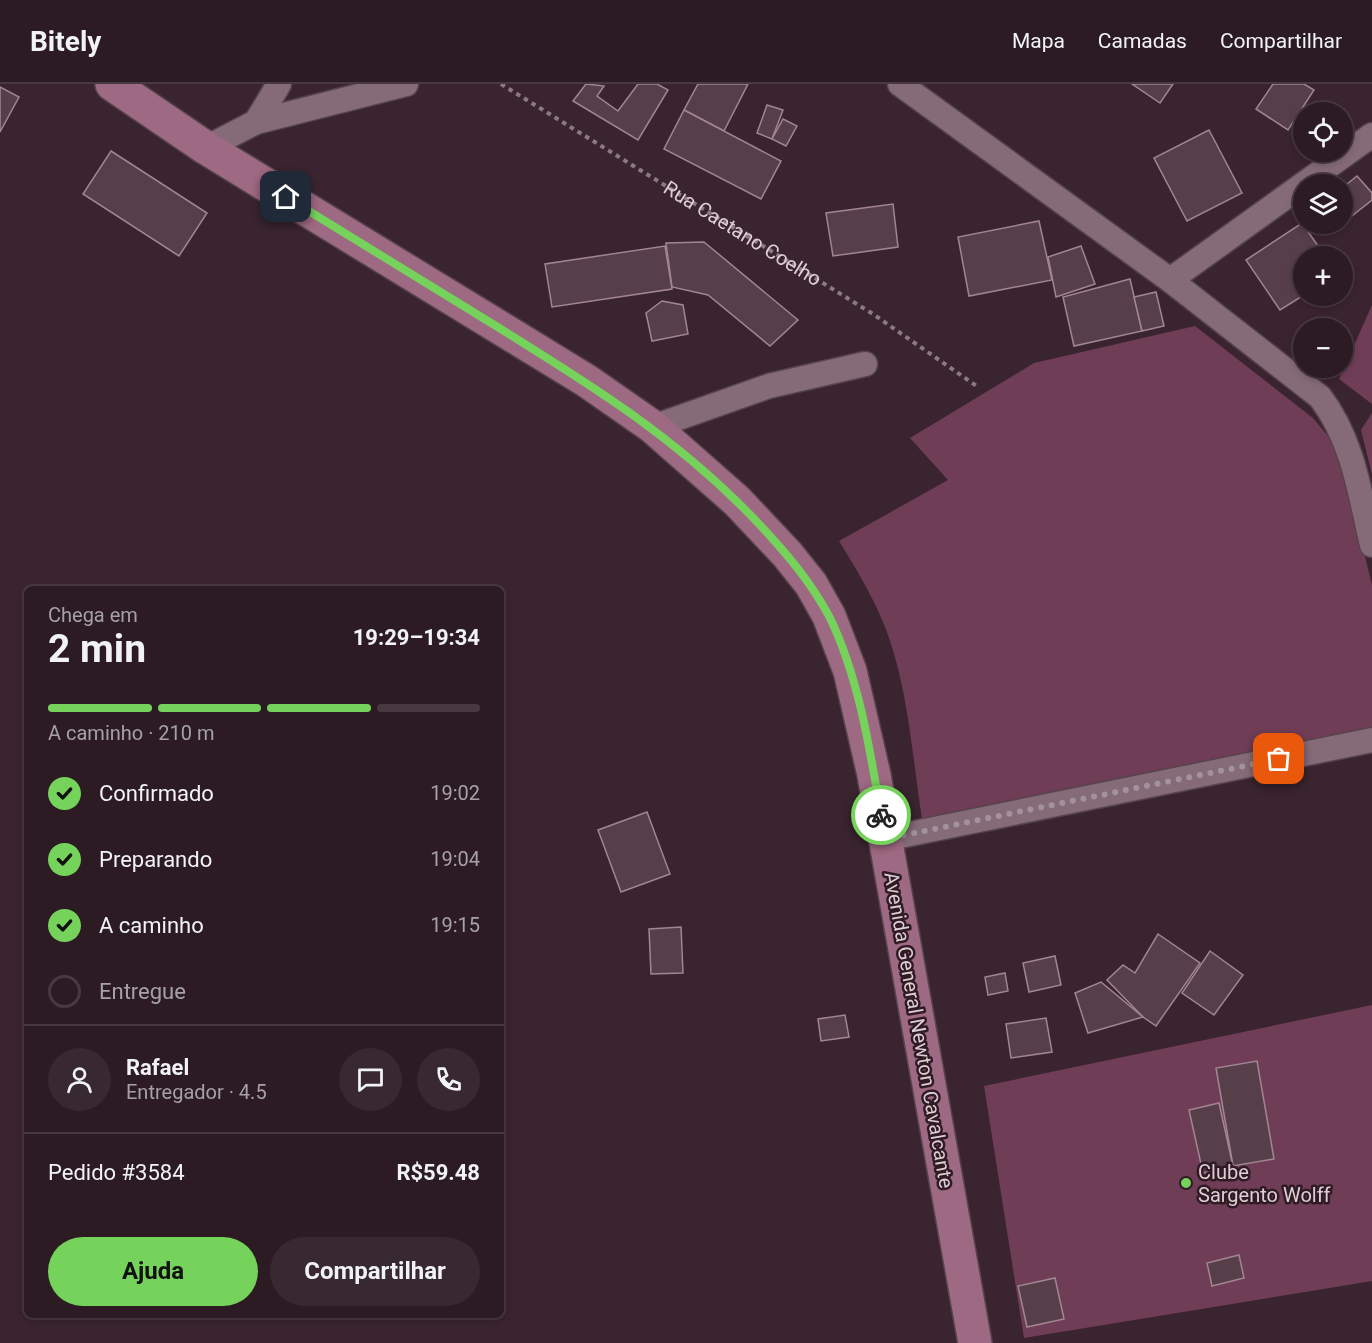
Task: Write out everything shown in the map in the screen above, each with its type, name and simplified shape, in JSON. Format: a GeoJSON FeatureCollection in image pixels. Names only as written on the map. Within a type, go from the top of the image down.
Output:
{"type":"FeatureCollection","features":[{"type":"Feature","properties":{"kind":"main road","name":"Avenida General Newton Cavalcante"},"geometry":{"type":"LineString","coordinates":[[112,84],[206,148],[587,381],[653,427],[737,501],[787,554],[811,584],[839,638],[850,671],[874,774],[975,1343]]}},
{"type":"Feature","properties":{"kind":"street"},"geometry":{"type":"LineString","coordinates":[[256,122],[279,84]]}},
{"type":"Feature","properties":{"kind":"street"},"geometry":{"type":"LineString","coordinates":[[206,148],[256,122],[406,84]]}},
{"type":"Feature","properties":{"kind":"street"},"geometry":{"type":"LineString","coordinates":[[900,84],[1170,280],[1313,392],[1336,419],[1351,458],[1372,545]]}},
{"type":"Feature","properties":{"kind":"street"},"geometry":{"type":"LineString","coordinates":[[1170,280],[1372,135]]}},
{"type":"Feature","properties":{"kind":"street"},"geometry":{"type":"LineString","coordinates":[[653,427],[769,386],[866,364]]}},
{"type":"Feature","properties":{"kind":"street"},"geometry":{"type":"LineString","coordinates":[[885,839],[1372,740]]}},
{"type":"Feature","properties":{"kind":"path","name":"Rua Caetano Coelho"},"geometry":{"type":"LineString","coordinates":[[501,84],[873,314],[978,387]]}},
{"type":"Feature","properties":{"kind":"shaded area"},"geometry":{"type":"Polygon","coordinates":[[[1372,305],[1372,404],[1339,379],[1353,378],[1353,348],[1372,305]]]}},
{"type":"Feature","properties":{"kind":"shaded area"},"geometry":{"type":"Polygon","coordinates":[[[1195,326],[1313,418],[1333,442],[1345,474],[1372,585],[1372,732],[922,819],[904,694],[891,645],[873,601],[839,541],[948,480],[910,438],[1034,363],[1195,326]]]}},
{"type":"Feature","properties":{"kind":"shaded area"},"geometry":{"type":"Polygon","coordinates":[[[1372,413],[1372,475],[1361,430],[1372,413]]]}},
{"type":"Feature","properties":{"kind":"shaded area","name":"Clube Sargento Wolff"},"geometry":{"type":"Polygon","coordinates":[[[1372,1005],[1372,1281],[1024,1338],[984,1086],[1372,1005]]]}},
{"type":"Feature","properties":{"kind":"building"},"geometry":{"type":"Polygon","coordinates":[[[586,84],[604,86],[597,96],[618,111],[638,84],[657,84],[668,90],[638,140],[573,101],[586,84]]]}},
{"type":"Feature","properties":{"kind":"building"},"geometry":{"type":"Polygon","coordinates":[[[698,84],[748,84],[724,131],[684,110],[698,84]]]}},
{"type":"Feature","properties":{"kind":"building"},"geometry":{"type":"Polygon","coordinates":[[[1132,84],[1173,84],[1160,103],[1132,84]]]}},
{"type":"Feature","properties":{"kind":"building"},"geometry":{"type":"Polygon","coordinates":[[[1273,84],[1304,84],[1314,90],[1306,102],[1293,102],[1293,122],[1288,130],[1256,109],[1273,84]]]}},
{"type":"Feature","properties":{"kind":"building"},"geometry":{"type":"Polygon","coordinates":[[[0,87],[19,97],[0,132],[0,87]]]}},
{"type":"Feature","properties":{"kind":"building"},"geometry":{"type":"Polygon","coordinates":[[[767,105],[783,110],[772,139],[757,133],[767,105]]]}},
{"type":"Feature","properties":{"kind":"building"},"geometry":{"type":"Polygon","coordinates":[[[684,110],[781,161],[761,199],[664,149],[684,110]]]}},
{"type":"Feature","properties":{"kind":"building"},"geometry":{"type":"Polygon","coordinates":[[[783,119],[797,126],[786,146],[772,139],[783,119]]]}},
{"type":"Feature","properties":{"kind":"building"},"geometry":{"type":"Polygon","coordinates":[[[1209,130],[1242,193],[1187,221],[1154,158],[1209,130]]]}},
{"type":"Feature","properties":{"kind":"building"},"geometry":{"type":"Polygon","coordinates":[[[111,151],[207,213],[179,256],[83,194],[111,151]]]}},
{"type":"Feature","properties":{"kind":"building"},"geometry":{"type":"Polygon","coordinates":[[[1357,176],[1372,193],[1372,200],[1353,215],[1353,179],[1357,176]]]}},
{"type":"Feature","properties":{"kind":"building"},"geometry":{"type":"Polygon","coordinates":[[[893,204],[898,247],[833,256],[826,213],[893,204]]]}},
{"type":"Feature","properties":{"kind":"building"},"geometry":{"type":"Polygon","coordinates":[[[1039,221],[1052,280],[969,296],[958,237],[1039,221]]]}},
{"type":"Feature","properties":{"kind":"building"},"geometry":{"type":"Polygon","coordinates":[[[1293,229],[1293,234],[1310,234],[1318,246],[1293,246],[1293,302],[1280,310],[1246,260],[1293,229]]]}},
{"type":"Feature","properties":{"kind":"building"},"geometry":{"type":"Polygon","coordinates":[[[704,242],[798,320],[770,346],[708,295],[672,287],[666,243],[704,242]]]}},
{"type":"Feature","properties":{"kind":"building"},"geometry":{"type":"Polygon","coordinates":[[[665,246],[672,289],[552,307],[545,264],[665,246]]]}},
{"type":"Feature","properties":{"kind":"building"},"geometry":{"type":"Polygon","coordinates":[[[1081,246],[1095,284],[1056,297],[1048,257],[1081,246]]]}},
{"type":"Feature","properties":{"kind":"building"},"geometry":{"type":"Polygon","coordinates":[[[1130,279],[1142,331],[1074,346],[1063,297],[1130,279]]]}},
{"type":"Feature","properties":{"kind":"building"},"geometry":{"type":"Polygon","coordinates":[[[1156,292],[1164,326],[1142,331],[1134,297],[1156,292]]]}},
{"type":"Feature","properties":{"kind":"building"},"geometry":{"type":"Polygon","coordinates":[[[662,301],[683,305],[688,334],[652,341],[646,313],[662,301]]]}},
{"type":"Feature","properties":{"kind":"building"},"geometry":{"type":"Polygon","coordinates":[[[647,812],[670,874],[621,892],[598,830],[647,812]]]}},
{"type":"Feature","properties":{"kind":"building"},"geometry":{"type":"Polygon","coordinates":[[[681,927],[683,973],[651,974],[649,929],[681,927]]]}},
{"type":"Feature","properties":{"kind":"building"},"geometry":{"type":"Polygon","coordinates":[[[1158,934],[1200,963],[1156,1026],[1143,1017],[1107,980],[1123,965],[1135,973],[1158,934]]]}},
{"type":"Feature","properties":{"kind":"building"},"geometry":{"type":"Polygon","coordinates":[[[1210,951],[1243,975],[1214,1015],[1182,993],[1210,951]]]}},
{"type":"Feature","properties":{"kind":"building"},"geometry":{"type":"Polygon","coordinates":[[[1055,956],[1061,985],[1029,992],[1023,963],[1055,956]]]}},
{"type":"Feature","properties":{"kind":"building"},"geometry":{"type":"Polygon","coordinates":[[[1005,973],[1008,991],[988,995],[985,977],[1005,973]]]}},
{"type":"Feature","properties":{"kind":"building"},"geometry":{"type":"Polygon","coordinates":[[[1101,982],[1143,1017],[1088,1033],[1075,993],[1101,982]]]}},
{"type":"Feature","properties":{"kind":"building"},"geometry":{"type":"Polygon","coordinates":[[[845,1015],[849,1037],[821,1041],[818,1019],[845,1015]]]}},
{"type":"Feature","properties":{"kind":"building"},"geometry":{"type":"Polygon","coordinates":[[[1046,1018],[1052,1052],[1011,1058],[1006,1024],[1046,1018]]]}},
{"type":"Feature","properties":{"kind":"building"},"geometry":{"type":"Polygon","coordinates":[[[1257,1061],[1274,1159],[1233,1166],[1216,1068],[1257,1061]]]}},
{"type":"Feature","properties":{"kind":"building"},"geometry":{"type":"Polygon","coordinates":[[[1219,1103],[1233,1166],[1203,1173],[1189,1110],[1219,1103]]]}},
{"type":"Feature","properties":{"kind":"building"},"geometry":{"type":"Polygon","coordinates":[[[1239,1255],[1244,1278],[1212,1286],[1207,1263],[1239,1255]]]}},
{"type":"Feature","properties":{"kind":"building"},"geometry":{"type":"Polygon","coordinates":[[[1055,1278],[1064,1319],[1027,1327],[1018,1286],[1055,1278]]]}},
{"type":"Feature","properties":{"kind":"way so far"},"geometry":{"type":"LineString","coordinates":[[881,815],[885,839],[1279,759]]}},
{"type":"Feature","properties":{"kind":"place","name":"Clube Sargento Wolff"},"geometry":{"type":"Point","coordinates":[1186,1183]}},
{"type":"Feature","properties":{"kind":"route"},"geometry":{"type":"LineString","coordinates":[[286,197],[587,381],[653,427],[737,501],[787,554],[811,584],[829,616],[850,671],[881,815]]}}]}
